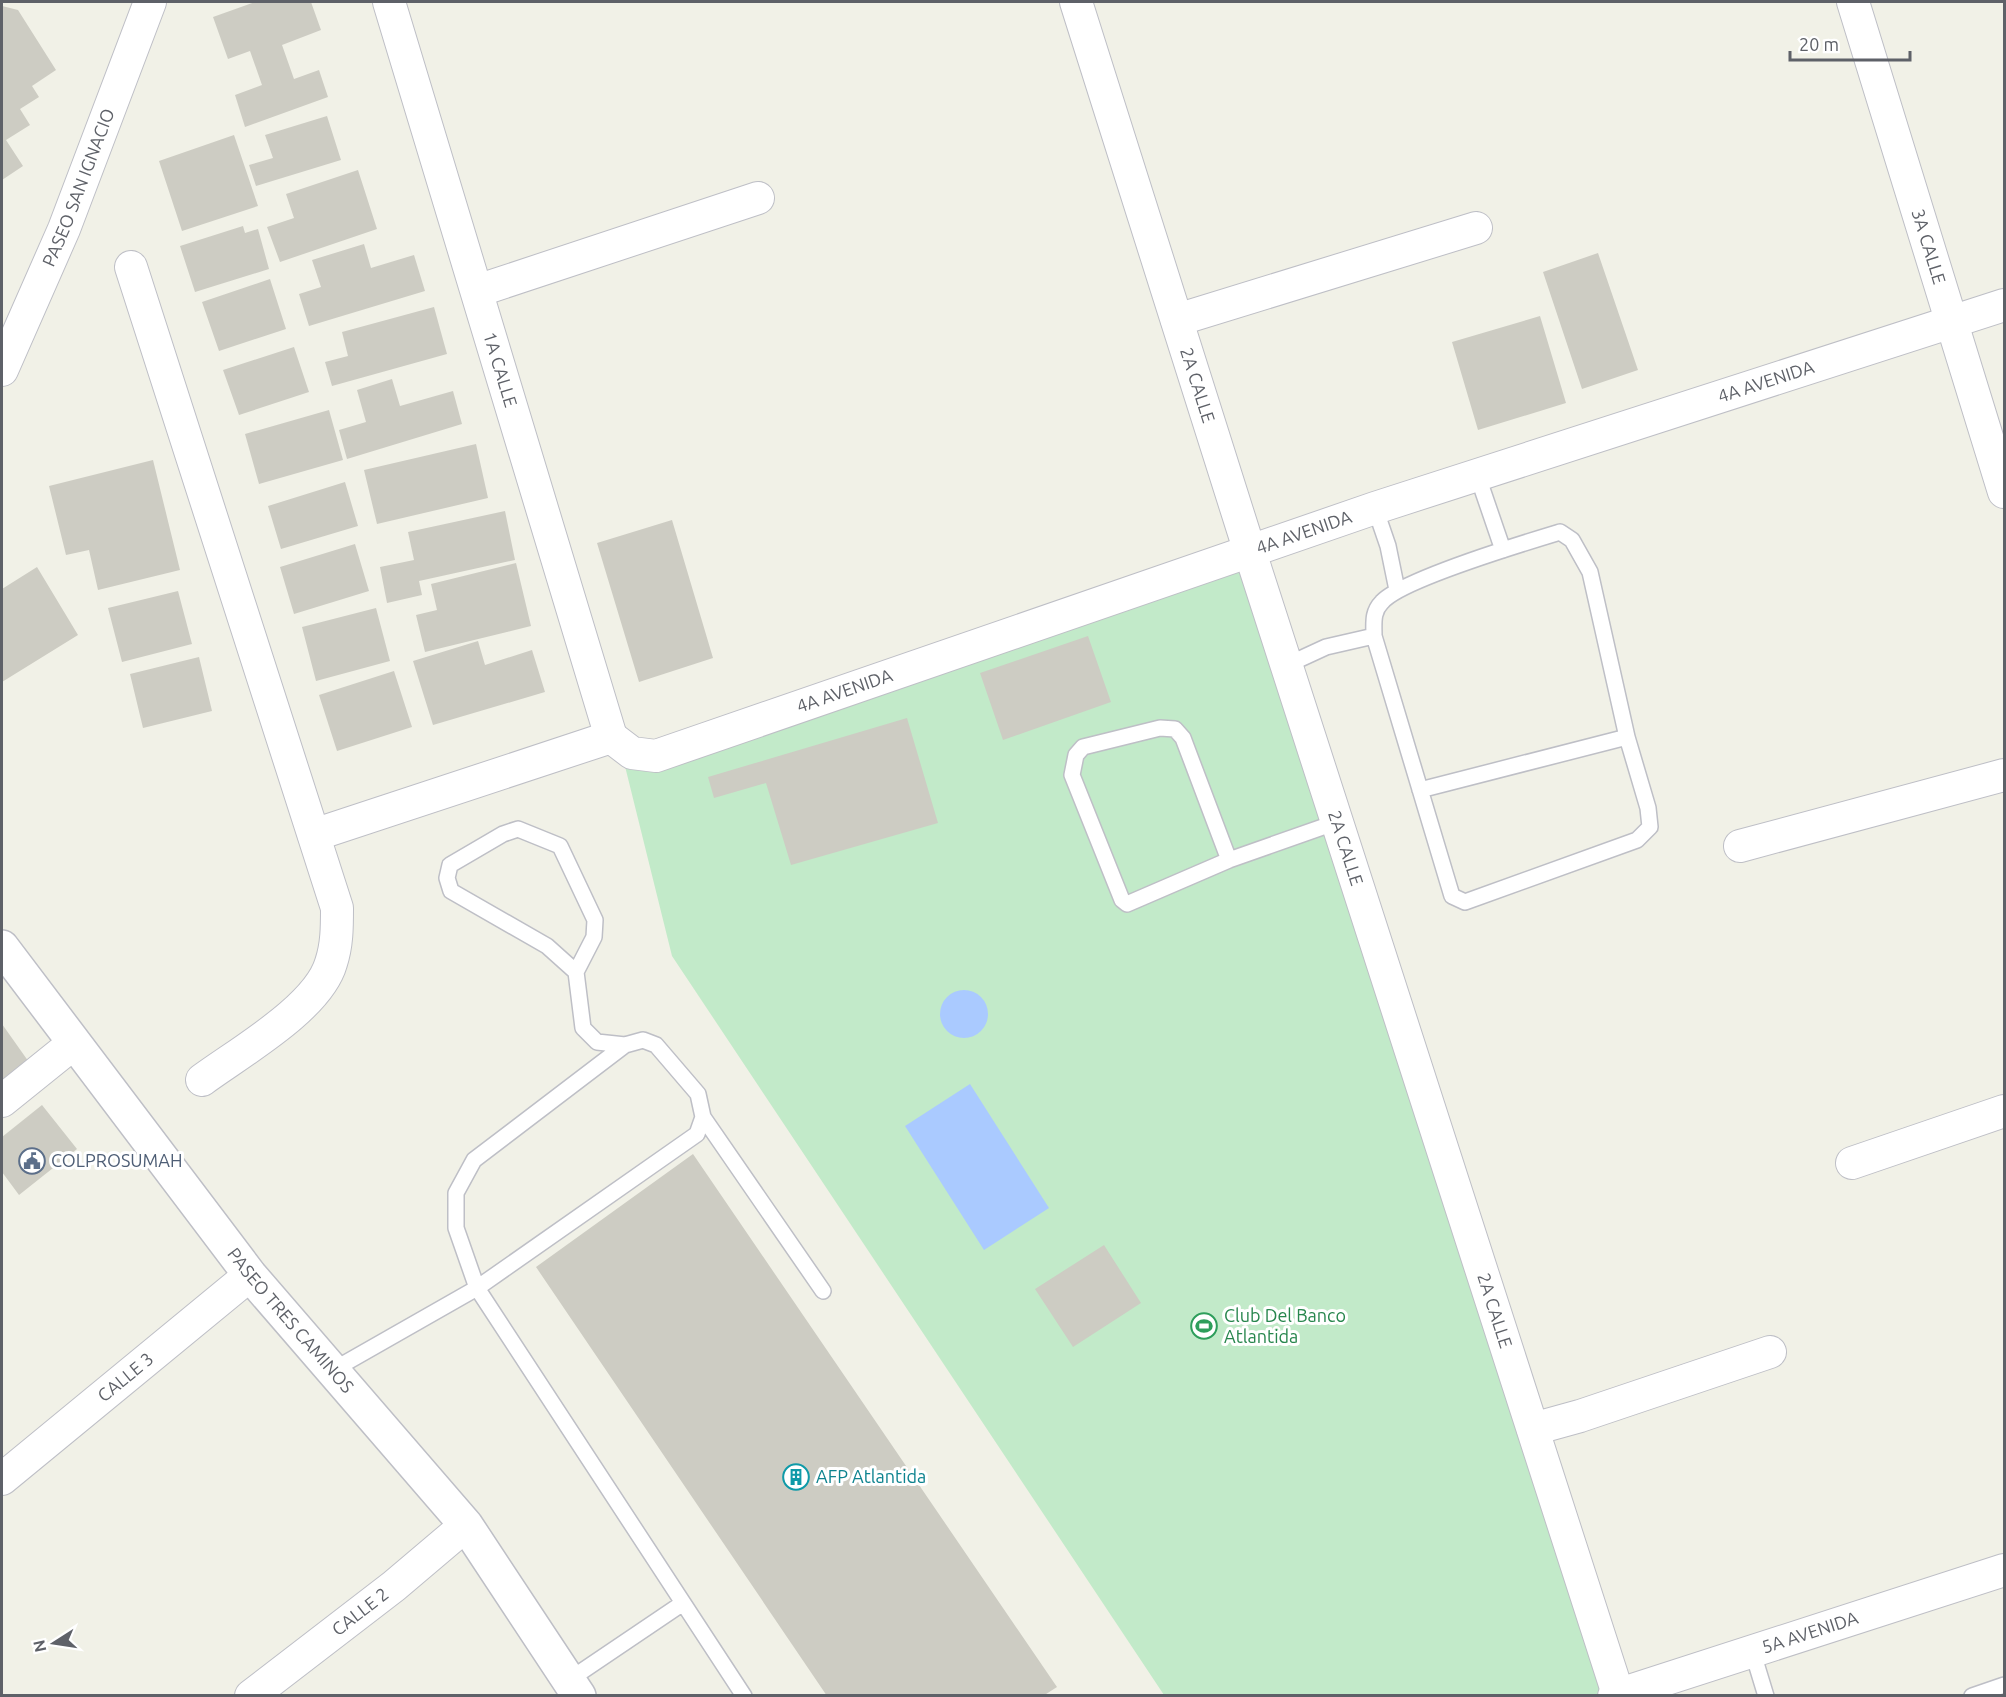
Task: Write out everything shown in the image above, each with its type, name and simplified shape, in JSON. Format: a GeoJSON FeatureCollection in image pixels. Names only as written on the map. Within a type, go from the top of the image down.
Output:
{"type":"FeatureCollection","features":[{"type":"Feature","properties":{"kind":"street","name":"PASEO SAN IGNACIO"},"geometry":{"type":"LineString","coordinates":[[2,370],[64,229],[150,2]]}},
{"type":"Feature","properties":{"kind":"street","name":"1A CALLE"},"geometry":{"type":"LineString","coordinates":[[389,2],[611,736]]}},
{"type":"Feature","properties":{"kind":"street","name":"2A CALLE"},"geometry":{"type":"LineString","coordinates":[[1076,2],[1616,1695]]}},
{"type":"Feature","properties":{"kind":"street","name":"3A CALLE"},"geometry":{"type":"LineString","coordinates":[[1853,2],[2004,492]]}},
{"type":"Feature","properties":{"kind":"street"},"geometry":{"type":"LineString","coordinates":[[477,291],[758,198]]}},
{"type":"Feature","properties":{"kind":"street"},"geometry":{"type":"LineString","coordinates":[[1177,320],[1476,228]]}},
{"type":"Feature","properties":{"kind":"street"},"geometry":{"type":"LineString","coordinates":[[131,267],[337,908],[336,940],[331,965],[320,986],[303,1005],[202,1080]]}},
{"type":"Feature","properties":{"kind":"street","name":"4A AVENIDA"},"geometry":{"type":"LineString","coordinates":[[611,736],[632,753],[656,756],[1375,508],[1478,477],[2004,305]]}},
{"type":"Feature","properties":{"kind":"street"},"geometry":{"type":"LineString","coordinates":[[314,835],[611,736]]}},
{"type":"Feature","properties":{"kind":"street"},"geometry":{"type":"LineString","coordinates":[[1740,846],[2004,775]]}},
{"type":"Feature","properties":{"kind":"street","name":"PASEO TRES CAMINOS"},"geometry":{"type":"LineString","coordinates":[[2,947],[250,1275],[466,1525],[574,1688]]}},
{"type":"Feature","properties":{"kind":"street"},"geometry":{"type":"LineString","coordinates":[[2,1101],[74,1043]]}},
{"type":"Feature","properties":{"kind":"street"},"geometry":{"type":"LineString","coordinates":[[1852,1163],[2004,1111]]}},
{"type":"Feature","properties":{"kind":"street","name":"CALLE 3"},"geometry":{"type":"LineString","coordinates":[[2,1479],[250,1275]]}},
{"type":"Feature","properties":{"kind":"street"},"geometry":{"type":"LineString","coordinates":[[1533,1429],[1580,1416],[1770,1352]]}},
{"type":"Feature","properties":{"kind":"street","name":"CALLE 2"},"geometry":{"type":"LineString","coordinates":[[251,1695],[394,1586],[466,1525]]}},
{"type":"Feature","properties":{"kind":"street","name":"5A AVENIDA"},"geometry":{"type":"LineString","coordinates":[[1616,1695],[2004,1570]]}},
{"type":"Feature","properties":{"kind":"lane"},"geometry":{"type":"LineString","coordinates":[[1478,477],[1503,550]]}},
{"type":"Feature","properties":{"kind":"lane"},"geometry":{"type":"LineString","coordinates":[[1375,508],[1388,546],[1397,590]]}},
{"type":"Feature","properties":{"kind":"lane"},"geometry":{"type":"LineString","coordinates":[[1560,531],[1572,540],[1590,572],[1627,737],[1648,808],[1650,827],[1637,840],[1465,902],[1452,896],[1374,636],[1374,615],[1382,601],[1397,590],[1560,531]]}},
{"type":"Feature","properties":{"kind":"lane"},"geometry":{"type":"LineString","coordinates":[[1287,665],[1326,647],[1374,636]]}},
{"type":"Feature","properties":{"kind":"lane"},"geometry":{"type":"LineString","coordinates":[[1229,860],[1183,738],[1174,729],[1160,728],[1094,744],[1083,747],[1076,755],[1072,775],[1122,900],[1127,903],[1229,860],[1337,822]]}},
{"type":"Feature","properties":{"kind":"lane"},"geometry":{"type":"LineString","coordinates":[[1420,790],[1627,737]]}},
{"type":"Feature","properties":{"kind":"lane"},"geometry":{"type":"LineString","coordinates":[[576,972],[547,946],[451,891],[447,878],[450,865],[503,834],[518,829],[561,846],[595,920],[594,937],[576,972],[583,1028],[597,1042],[625,1045],[643,1040],[656,1045],[698,1094],[703,1117],[823,1291]]}},
{"type":"Feature","properties":{"kind":"lane"},"geometry":{"type":"LineString","coordinates":[[625,1045],[474,1160],[456,1193],[456,1228],[477,1288],[744,1695]]}},
{"type":"Feature","properties":{"kind":"lane"},"geometry":{"type":"LineString","coordinates":[[333,1370],[477,1288],[697,1134],[703,1117]]}},
{"type":"Feature","properties":{"kind":"lane"},"geometry":{"type":"LineString","coordinates":[[574,1688],[683,1603]]}},
{"type":"Feature","properties":{"kind":"lane"},"geometry":{"type":"LineString","coordinates":[[1752,1650],[1766,1695]]}},
{"type":"Feature","properties":{"kind":"lane"},"geometry":{"type":"LineString","coordinates":[[1972,1695],[2004,1686]]}},
{"type":"Feature","properties":{"kind":"green space","name":"Club Del Banco Atlantida"},"geometry":{"type":"Polygon","coordinates":[[[1239,555],[1609,1695],[1164,1695],[672,956],[619,742],[653,744],[1239,555]]]}},
{"type":"Feature","properties":{"kind":"water"},"geometry":{"type":"Polygon","coordinates":[[[959,990],[969,990],[981,997],[988,1009],[988,1019],[981,1031],[969,1038],[959,1038],[944,1027],[940,1019],[940,1009],[951,994],[959,990]]]}},
{"type":"Feature","properties":{"kind":"water"},"geometry":{"type":"Polygon","coordinates":[[[970,1084],[1049,1208],[984,1250],[905,1126],[970,1084]]]}},
{"type":"Feature","properties":{"kind":"building"},"geometry":{"type":"Polygon","coordinates":[[[255,2],[311,2],[321,30],[282,45],[294,79],[319,70],[328,97],[245,127],[235,95],[262,85],[250,51],[228,59],[213,17],[255,2]]]}},
{"type":"Feature","properties":{"kind":"building"},"geometry":{"type":"Polygon","coordinates":[[[2,6],[18,10],[56,70],[32,86],[39,97],[20,109],[30,125],[6,140],[23,166],[2,180],[2,6]]]}},
{"type":"Feature","properties":{"kind":"building"},"geometry":{"type":"Polygon","coordinates":[[[327,116],[341,160],[256,186],[249,165],[273,158],[265,135],[327,116]]]}},
{"type":"Feature","properties":{"kind":"building"},"geometry":{"type":"Polygon","coordinates":[[[234,135],[258,206],[182,231],[159,161],[234,135]]]}},
{"type":"Feature","properties":{"kind":"building"},"geometry":{"type":"Polygon","coordinates":[[[358,170],[377,229],[280,262],[267,227],[294,218],[286,194],[358,170]]]}},
{"type":"Feature","properties":{"kind":"building"},"geometry":{"type":"Polygon","coordinates":[[[243,226],[245,233],[258,229],[269,269],[195,292],[180,246],[243,226]]]}},
{"type":"Feature","properties":{"kind":"building"},"geometry":{"type":"Polygon","coordinates":[[[364,244],[371,268],[414,255],[425,291],[309,326],[299,294],[321,287],[312,260],[364,244]]]}},
{"type":"Feature","properties":{"kind":"building"},"geometry":{"type":"Polygon","coordinates":[[[1598,253],[1638,370],[1582,389],[1543,272],[1598,253]]]}},
{"type":"Feature","properties":{"kind":"building"},"geometry":{"type":"Polygon","coordinates":[[[270,279],[286,329],[219,351],[202,302],[270,279]]]}},
{"type":"Feature","properties":{"kind":"building"},"geometry":{"type":"Polygon","coordinates":[[[434,307],[447,354],[332,386],[325,362],[348,356],[342,332],[434,307]]]}},
{"type":"Feature","properties":{"kind":"building"},"geometry":{"type":"Polygon","coordinates":[[[1540,316],[1566,403],[1478,430],[1452,342],[1540,316]]]}},
{"type":"Feature","properties":{"kind":"building"},"geometry":{"type":"Polygon","coordinates":[[[294,347],[309,392],[239,415],[223,370],[294,347]]]}},
{"type":"Feature","properties":{"kind":"building"},"geometry":{"type":"Polygon","coordinates":[[[392,379],[400,406],[453,391],[462,424],[347,459],[339,430],[366,422],[357,390],[392,379]]]}},
{"type":"Feature","properties":{"kind":"building"},"geometry":{"type":"Polygon","coordinates":[[[329,410],[343,460],[259,484],[245,434],[329,410]]]}},
{"type":"Feature","properties":{"kind":"building"},"geometry":{"type":"Polygon","coordinates":[[[476,444],[488,498],[377,524],[364,470],[476,444]]]}},
{"type":"Feature","properties":{"kind":"building"},"geometry":{"type":"Polygon","coordinates":[[[153,460],[180,570],[98,590],[89,550],[66,555],[49,486],[153,460]]]}},
{"type":"Feature","properties":{"kind":"building"},"geometry":{"type":"Polygon","coordinates":[[[345,482],[358,526],[281,549],[268,506],[345,482]]]}},
{"type":"Feature","properties":{"kind":"building"},"geometry":{"type":"Polygon","coordinates":[[[505,511],[515,560],[419,581],[422,595],[387,603],[380,567],[414,560],[408,532],[505,511]]]}},
{"type":"Feature","properties":{"kind":"building"},"geometry":{"type":"Polygon","coordinates":[[[672,520],[713,658],[639,682],[597,543],[672,520]]]}},
{"type":"Feature","properties":{"kind":"building"},"geometry":{"type":"Polygon","coordinates":[[[355,544],[369,591],[294,614],[280,567],[355,544]]]}},
{"type":"Feature","properties":{"kind":"building"},"geometry":{"type":"Polygon","coordinates":[[[516,563],[531,626],[425,652],[416,615],[437,610],[431,584],[516,563]]]}},
{"type":"Feature","properties":{"kind":"building"},"geometry":{"type":"Polygon","coordinates":[[[37,567],[78,635],[2,682],[2,589],[37,567]]]}},
{"type":"Feature","properties":{"kind":"building"},"geometry":{"type":"Polygon","coordinates":[[[178,591],[192,644],[122,662],[108,608],[178,591]]]}},
{"type":"Feature","properties":{"kind":"building"},"geometry":{"type":"Polygon","coordinates":[[[376,608],[390,661],[316,681],[302,627],[376,608]]]}},
{"type":"Feature","properties":{"kind":"building"},"geometry":{"type":"Polygon","coordinates":[[[1088,636],[1111,702],[1003,740],[980,673],[1088,636]]]}},
{"type":"Feature","properties":{"kind":"building"},"geometry":{"type":"Polygon","coordinates":[[[478,641],[485,665],[532,650],[545,692],[433,725],[413,661],[478,641]]]}},
{"type":"Feature","properties":{"kind":"building"},"geometry":{"type":"Polygon","coordinates":[[[199,657],[212,711],[143,728],[130,674],[199,657]]]}},
{"type":"Feature","properties":{"kind":"building"},"geometry":{"type":"Polygon","coordinates":[[[394,671],[412,727],[337,751],[319,695],[394,671]]]}},
{"type":"Feature","properties":{"kind":"building"},"geometry":{"type":"Polygon","coordinates":[[[907,718],[938,823],[791,865],[766,783],[714,798],[708,777],[907,718]]]}},
{"type":"Feature","properties":{"kind":"building"},"geometry":{"type":"Polygon","coordinates":[[[2,1024],[31,1065],[2,1087],[2,1024]]]}},
{"type":"Feature","properties":{"kind":"building","name":"COLPROSUMAH"},"geometry":{"type":"Polygon","coordinates":[[[42,1105],[77,1149],[19,1195],[2,1172],[2,1137],[42,1105]]]}},
{"type":"Feature","properties":{"kind":"building","name":"AFP Atlantida"},"geometry":{"type":"Polygon","coordinates":[[[693,1154],[1057,1687],[1043,1696],[827,1696],[536,1267],[693,1154]]]}},
{"type":"Feature","properties":{"kind":"building"},"geometry":{"type":"Polygon","coordinates":[[[1104,1245],[1141,1303],[1073,1347],[1035,1289],[1104,1245]]]}},
{"type":"Feature","properties":{"kind":"place","name":"COLPROSUMAH"},"geometry":{"type":"Point","coordinates":[32,1161]}},
{"type":"Feature","properties":{"kind":"place","name":"Club Del Banco Atlantida"},"geometry":{"type":"Point","coordinates":[1204,1326]}},
{"type":"Feature","properties":{"kind":"place","name":"AFP Atlantida"},"geometry":{"type":"Point","coordinates":[796,1477]}}]}
